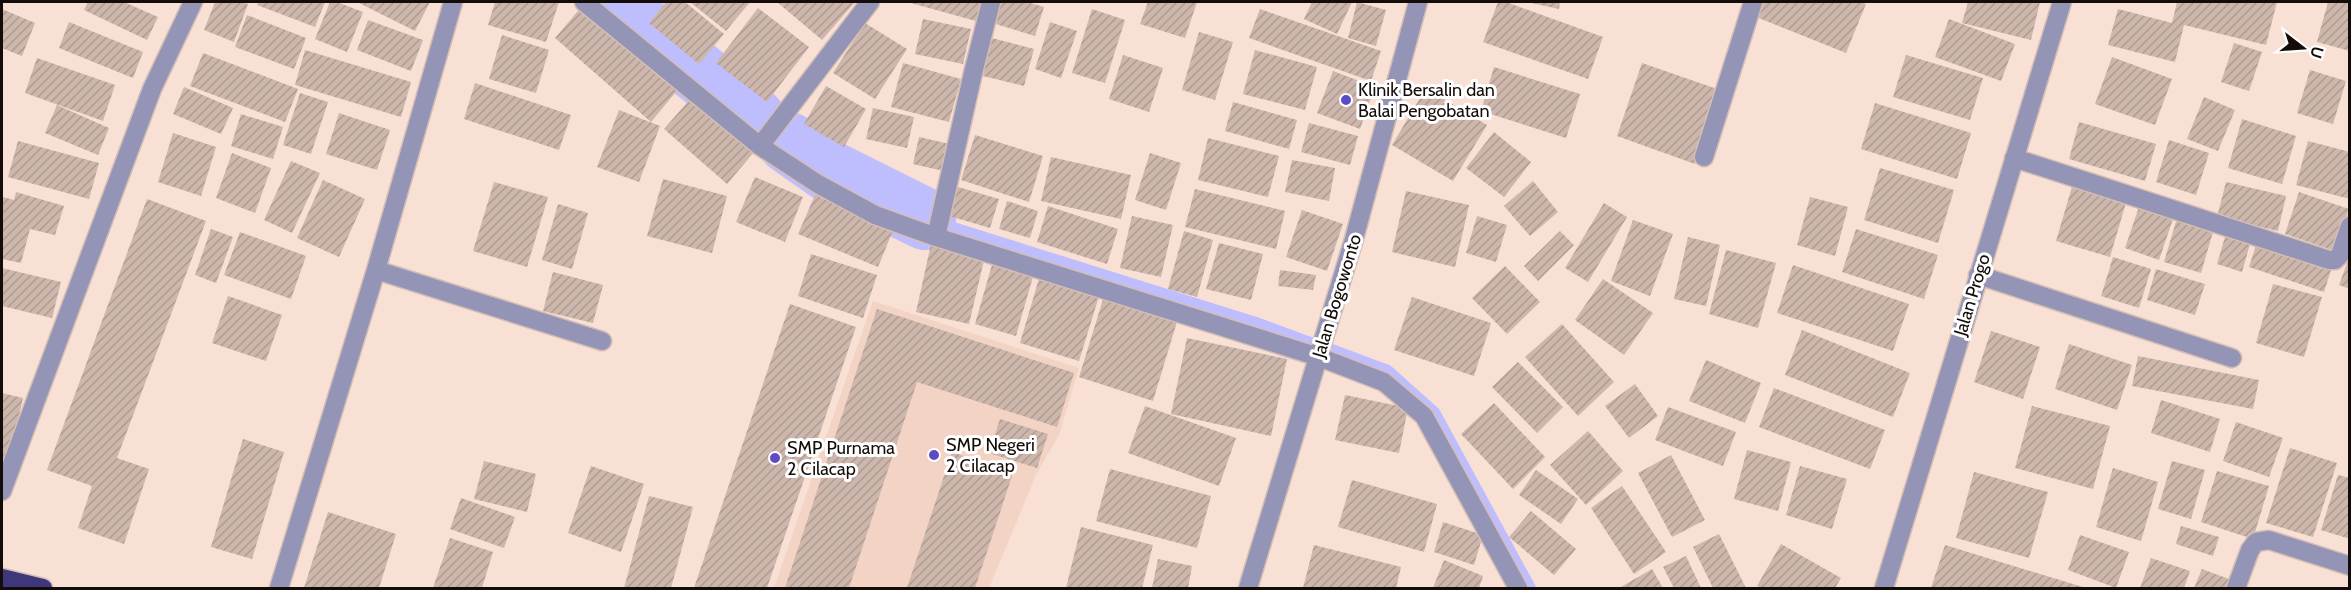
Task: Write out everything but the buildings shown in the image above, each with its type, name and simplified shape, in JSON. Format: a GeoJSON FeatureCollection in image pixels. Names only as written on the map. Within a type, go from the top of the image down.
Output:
{"type":"FeatureCollection","features":[{"type":"Feature","properties":{"kind":"highway"},"geometry":{"type":"LineString","coordinates":[[2,578],[43,588]]}},
{"type":"Feature","properties":{"kind":"street"},"geometry":{"type":"LineString","coordinates":[[2,491],[152,89],[193,2]]}},
{"type":"Feature","properties":{"kind":"street"},"geometry":{"type":"LineString","coordinates":[[279,588],[376,270],[453,2]]}},
{"type":"Feature","properties":{"kind":"street"},"geometry":{"type":"LineString","coordinates":[[584,2],[760,146],[818,184],[875,215],[936,237],[1319,357],[1384,382],[1425,416],[1518,588]]}},
{"type":"Feature","properties":{"kind":"street"},"geometry":{"type":"LineString","coordinates":[[760,146],[870,2]]}},
{"type":"Feature","properties":{"kind":"street"},"geometry":{"type":"LineString","coordinates":[[936,237],[973,73],[992,2]]}},
{"type":"Feature","properties":{"kind":"street","name":"Jalan Bogowonto"},"geometry":{"type":"LineString","coordinates":[[1248,588],[1354,239],[1418,2]]}},
{"type":"Feature","properties":{"kind":"street"},"geometry":{"type":"LineString","coordinates":[[1704,157],[1753,2]]}},
{"type":"Feature","properties":{"kind":"street","name":"Jalan Progo"},"geometry":{"type":"LineString","coordinates":[[1884,588],[2062,2]]}},
{"type":"Feature","properties":{"kind":"street"},"geometry":{"type":"LineString","coordinates":[[2014,158],[2329,260],[2335,260],[2340,255],[2349,226]]}},
{"type":"Feature","properties":{"kind":"street"},"geometry":{"type":"LineString","coordinates":[[376,270],[602,341]]}},
{"type":"Feature","properties":{"kind":"street"},"geometry":{"type":"LineString","coordinates":[[1978,275],[2232,358]]}},
{"type":"Feature","properties":{"kind":"street"},"geometry":{"type":"LineString","coordinates":[[2236,588],[2250,550],[2256,542],[2269,540],[2349,566]]}},
{"type":"Feature","properties":{"kind":"shaded area","name":"SMP Negeri 2 Cilacap"},"geometry":{"type":"Polygon","coordinates":[[[873,301],[1079,368],[1059,435],[1036,475],[989,588],[774,588],[873,301]]]}},
{"type":"Feature","properties":{"kind":"waterway"},"geometry":{"type":"LineString","coordinates":[[612,2],[755,119]]}},
{"type":"Feature","properties":{"kind":"waterway"},"geometry":{"type":"LineString","coordinates":[[789,143],[829,171],[925,219]]}},
{"type":"Feature","properties":{"kind":"waterway"},"geometry":{"type":"LineString","coordinates":[[950,226],[1256,322],[1313,343]]}},
{"type":"Feature","properties":{"kind":"waterway"},"geometry":{"type":"LineString","coordinates":[[1329,348],[1388,370],[1435,412],[1531,588]]}},
{"type":"Feature","properties":{"kind":"place","name":"Klinik Bersalin dan Balai Pengobatan"},"geometry":{"type":"Point","coordinates":[1346,100]}},
{"type":"Feature","properties":{"kind":"place","name":"SMP Negeri 2 Cilacap"},"geometry":{"type":"Point","coordinates":[934,455]}},
{"type":"Feature","properties":{"kind":"place","name":"SMP Purnama 2 Cilacap"},"geometry":{"type":"Point","coordinates":[775,458]}}]}
